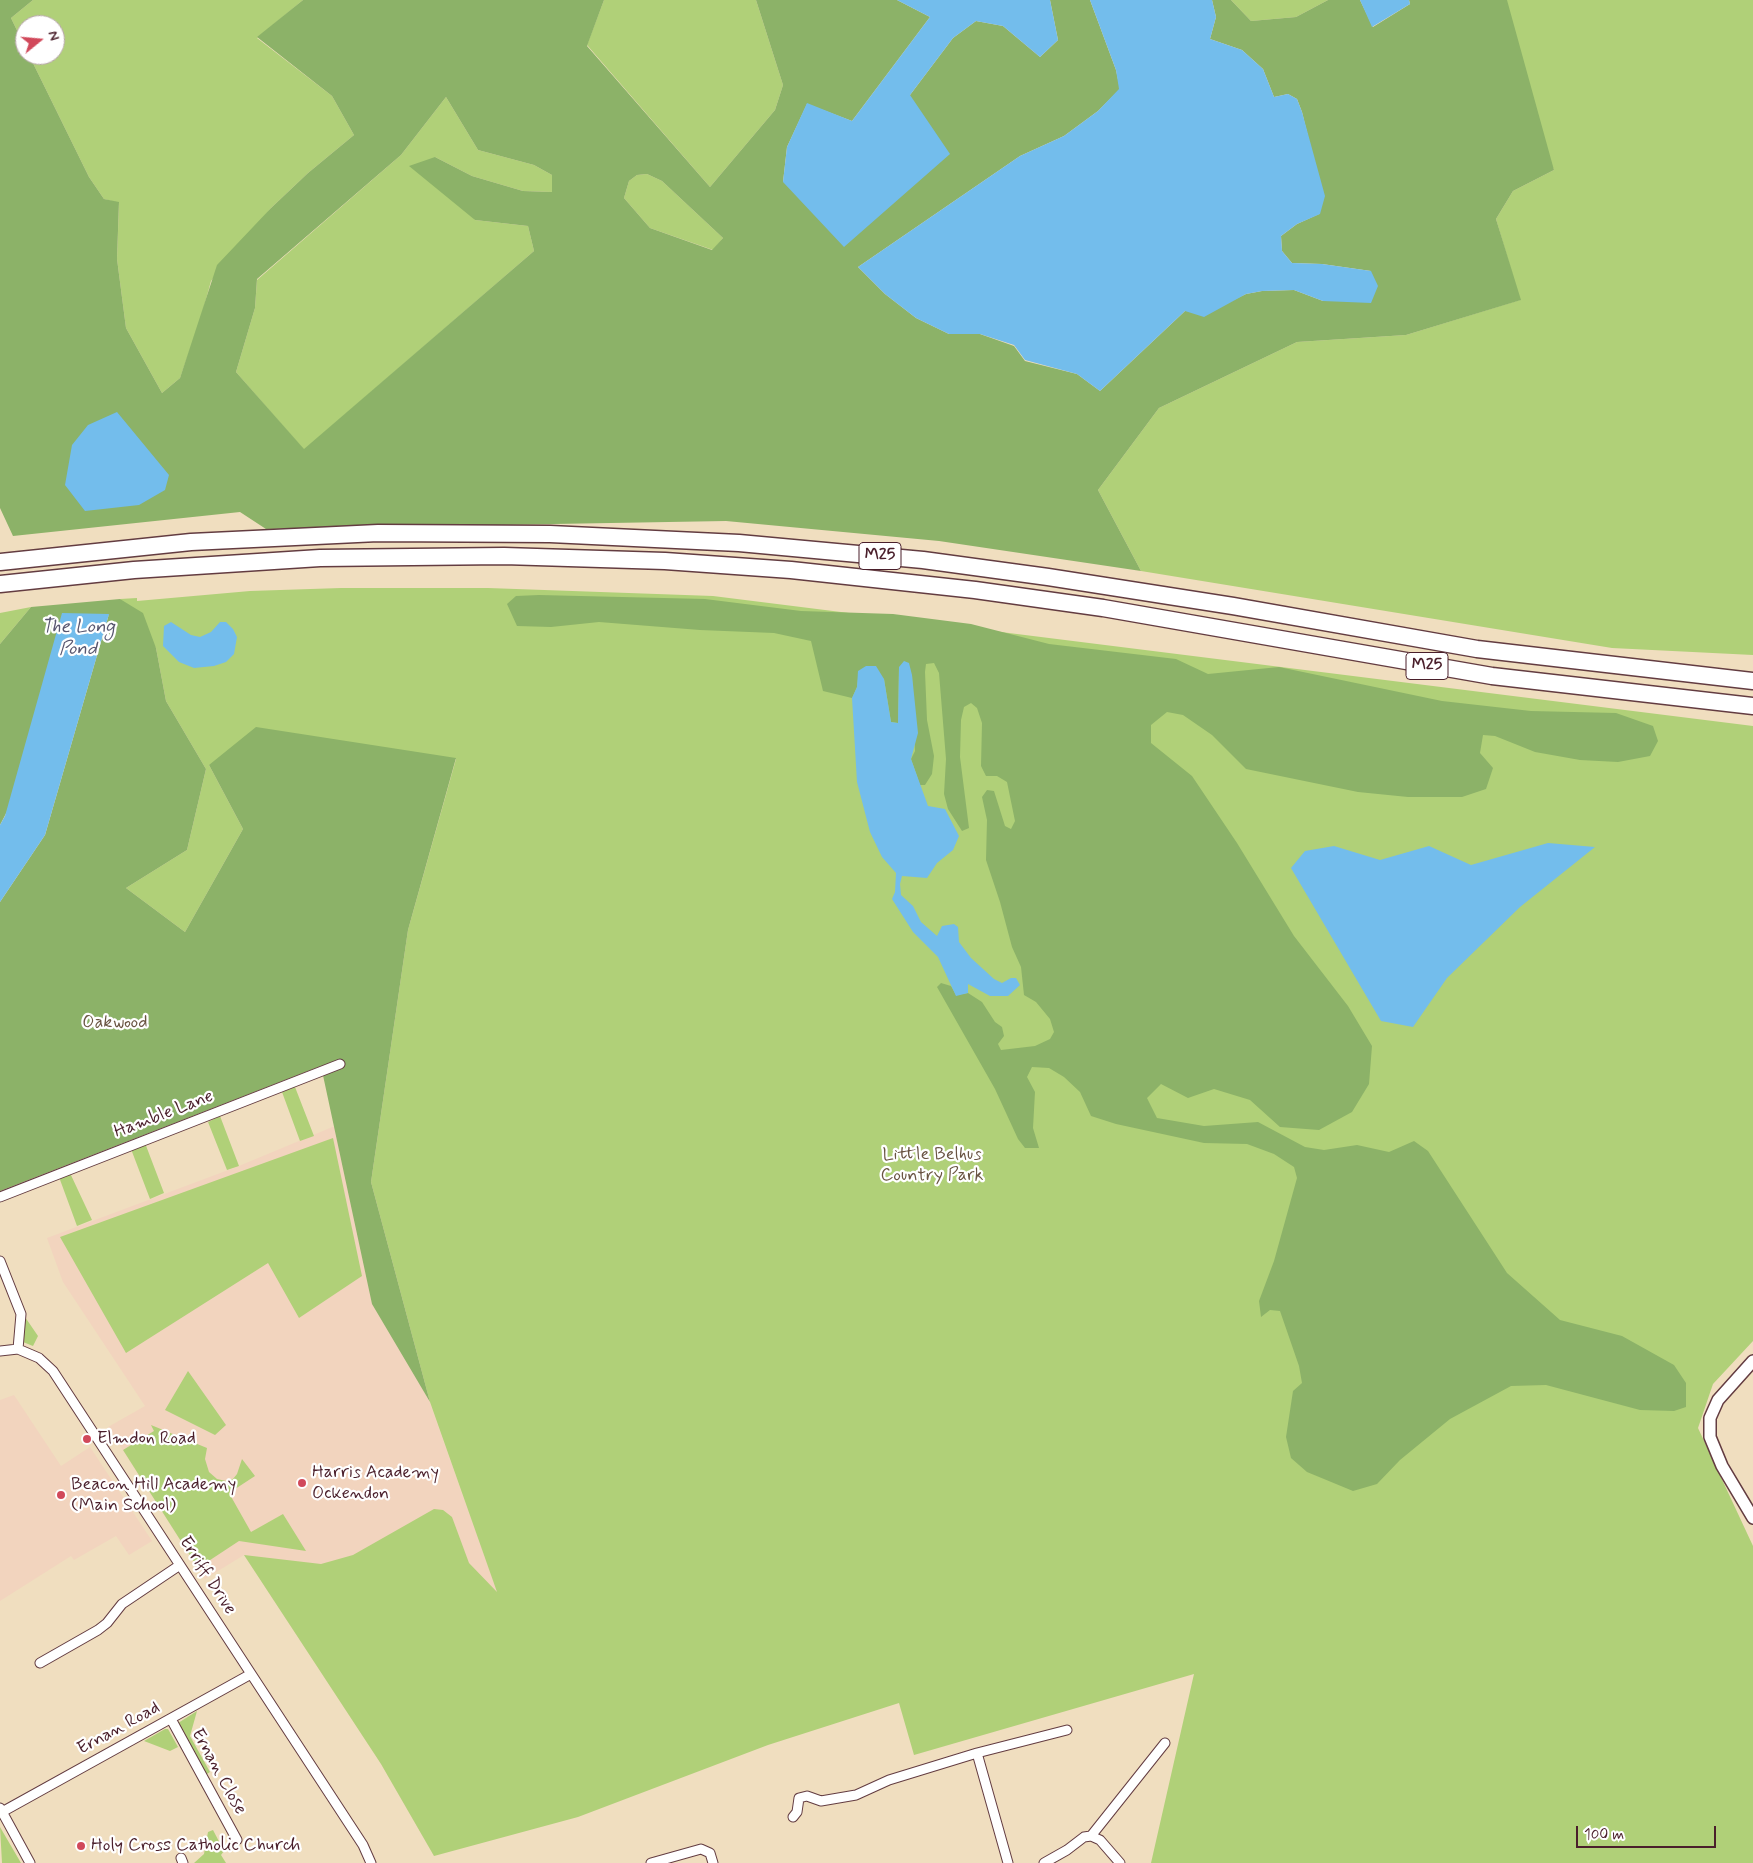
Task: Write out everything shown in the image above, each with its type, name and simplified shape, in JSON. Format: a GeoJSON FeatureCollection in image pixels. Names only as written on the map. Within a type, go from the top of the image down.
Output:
{"type":"FeatureCollection","features":[{"type":"Feature","properties":{"kind":"highway","name":"M25"},"geometry":{"type":"LineString","coordinates":[[0,562],[129,548],[315,535],[511,533],[738,543],[923,560],[1048,577],[1233,606],[1477,649],[1753,681]]}},
{"type":"Feature","properties":{"kind":"highway","name":"M25"},"geometry":{"type":"LineString","coordinates":[[0,584],[134,570],[320,558],[504,556],[692,563],[853,576],[1002,593],[1103,608],[1492,676],[1753,706]]}},
{"type":"Feature","properties":{"kind":"street","name":"Hamble Lane"},"geometry":{"type":"LineString","coordinates":[[0,1197],[340,1064]]}},
{"type":"Feature","properties":{"kind":"street"},"geometry":{"type":"LineString","coordinates":[[0,1261],[21,1314],[18,1349],[0,1351]]}},
{"type":"Feature","properties":{"kind":"street","name":"Erriff Drive"},"geometry":{"type":"LineString","coordinates":[[18,1349],[39,1358],[52,1372],[363,1844],[371,1863]]}},
{"type":"Feature","properties":{"kind":"street"},"geometry":{"type":"LineString","coordinates":[[1753,1361],[1718,1400],[1710,1418],[1710,1437],[1722,1466],[1753,1518]]}},
{"type":"Feature","properties":{"kind":"street"},"geometry":{"type":"LineString","coordinates":[[40,1663],[108,1623],[122,1604],[180,1565]]}},
{"type":"Feature","properties":{"kind":"street","name":"Ernan Road"},"geometry":{"type":"LineString","coordinates":[[1,1810],[251,1674]]}},
{"type":"Feature","properties":{"kind":"street","name":"Ernan Close"},"geometry":{"type":"LineString","coordinates":[[171,1719],[238,1840]]}},
{"type":"Feature","properties":{"kind":"street"},"geometry":{"type":"LineString","coordinates":[[793,1817],[797,1812],[799,1798],[806,1796],[821,1801],[856,1796],[888,1780],[977,1753],[1067,1730]]}},
{"type":"Feature","properties":{"kind":"street"},"geometry":{"type":"LineString","coordinates":[[1091,1836],[1165,1743]]}},
{"type":"Feature","properties":{"kind":"street"},"geometry":{"type":"LineString","coordinates":[[977,1753],[1008,1863]]}},
{"type":"Feature","properties":{"kind":"street"},"geometry":{"type":"LineString","coordinates":[[1,1810],[30,1863]]}},
{"type":"Feature","properties":{"kind":"street"},"geometry":{"type":"LineString","coordinates":[[1044,1863],[1068,1850],[1084,1837],[1091,1836],[1100,1840],[1120,1863]]}},
{"type":"Feature","properties":{"kind":"street"},"geometry":{"type":"LineString","coordinates":[[651,1863],[701,1849],[710,1853],[713,1863]]}},
{"type":"Feature","properties":{"kind":"shaded area","name":"Harris Academy Ockendon"},"geometry":{"type":"Polygon","coordinates":[[[342,1123],[397,1310],[498,1594],[434,1856],[381,1764],[244,1555],[205,1579],[108,1427],[145,1406],[63,1282],[47,1238],[239,1166],[342,1123]]]}},
{"type":"Feature","properties":{"kind":"shaded area","name":"Beacon Hill Academy (Main School)"},"geometry":{"type":"Polygon","coordinates":[[[14,1395],[61,1466],[90,1447],[152,1541],[129,1555],[116,1536],[74,1560],[71,1556],[0,1601],[0,1400],[14,1395]]]}},
{"type":"Feature","properties":{"kind":"green space"},"geometry":{"type":"Polygon","coordinates":[[[0,0],[33,0],[11,18],[15,26],[15,65],[34,65],[89,177],[104,199],[119,202],[117,259],[126,328],[162,393],[180,378],[217,265],[271,208],[308,173],[354,135],[332,96],[257,37],[303,0],[604,0],[587,46],[710,187],[775,110],[783,85],[756,0],[897,0],[930,17],[852,121],[807,104],[787,147],[783,182],[910,95],[953,38],[976,21],[1003,26],[1040,57],[1058,40],[1050,0],[1090,0],[1116,70],[1120,89],[1098,111],[1064,136],[1020,156],[858,267],[885,294],[916,318],[949,334],[980,334],[1014,346],[1025,361],[1077,374],[1100,391],[1185,311],[1227,303],[1246,294],[1262,291],[1294,290],[1323,301],[1371,271],[1322,264],[1292,263],[1282,251],[1281,236],[1297,224],[1319,214],[1312,153],[1302,112],[1297,99],[1288,94],[1274,97],[1263,69],[1242,50],[1210,39],[1216,17],[1212,0],[1231,0],[1251,21],[1296,17],[1328,0],[1360,0],[1373,27],[1410,4],[1409,0],[1507,0],[1554,170],[1513,191],[1496,219],[1521,300],[1406,335],[1297,342],[1159,408],[1098,490],[1141,571],[939,541],[726,521],[266,529],[240,512],[13,536],[0,508],[0,0]],[[446,97],[401,155],[257,279],[255,308],[236,372],[304,449],[534,251],[528,226],[475,220],[409,166],[435,157],[472,176],[523,191],[552,192],[552,175],[534,165],[478,150],[446,97]],[[647,174],[637,175],[629,181],[624,198],[650,228],[712,250],[723,238],[662,181],[647,174]]]}},
{"type":"Feature","properties":{"kind":"green space"},"geometry":{"type":"Polygon","coordinates":[[[33,0],[303,0],[257,38],[332,96],[354,135],[308,173],[271,208],[211,281],[200,321],[180,378],[162,393],[126,328],[117,259],[119,203],[104,199],[89,177],[34,65],[65,65],[65,15],[15,15],[15,26],[11,18],[33,0]]]}},
{"type":"Feature","properties":{"kind":"green space"},"geometry":{"type":"Polygon","coordinates":[[[604,0],[756,0],[783,85],[775,110],[710,187],[587,45],[604,0]]]}},
{"type":"Feature","properties":{"kind":"green space"},"geometry":{"type":"Polygon","coordinates":[[[1231,0],[1328,0],[1296,17],[1251,21],[1231,0]]]}},
{"type":"Feature","properties":{"kind":"green space"},"geometry":{"type":"Polygon","coordinates":[[[1474,0],[1753,0],[1753,655],[1612,648],[1141,571],[1098,490],[1159,408],[1297,342],[1406,335],[1520,300],[1496,219],[1513,191],[1554,170],[1474,0]]]}},
{"type":"Feature","properties":{"kind":"green space"},"geometry":{"type":"Polygon","coordinates":[[[446,97],[478,150],[534,165],[552,175],[552,192],[523,191],[472,176],[435,157],[475,220],[528,226],[534,251],[304,450],[236,372],[255,308],[257,280],[401,155],[446,97]]]}},
{"type":"Feature","properties":{"kind":"green space"},"geometry":{"type":"Polygon","coordinates":[[[647,174],[662,181],[723,238],[713,250],[650,228],[624,198],[629,181],[637,175],[647,174]]]}},
{"type":"Feature","properties":{"kind":"green space","name":"Little Belhus Country Park"},"geometry":{"type":"Polygon","coordinates":[[[341,588],[488,588],[713,596],[1753,726],[1753,1341],[1713,1384],[1698,1428],[1753,1546],[1753,1863],[1151,1863],[1194,1674],[914,1755],[899,1703],[768,1745],[578,1817],[434,1856],[381,1764],[244,1555],[321,1564],[353,1555],[434,1509],[443,1510],[452,1517],[469,1563],[497,1592],[430,1402],[371,1182],[408,930],[456,759],[209,765],[243,829],[185,932],[126,888],[187,850],[206,769],[166,701],[156,648],[120,599],[137,598],[137,601],[250,591],[341,588]]]}},
{"type":"Feature","properties":{"kind":"green space"},"geometry":{"type":"Polygon","coordinates":[[[516,596],[705,599],[801,611],[893,614],[971,624],[1049,644],[1176,659],[1208,674],[1279,667],[1442,701],[1531,711],[1616,713],[1653,726],[1658,741],[1650,756],[1618,762],[1580,760],[1535,752],[1495,736],[1483,735],[1480,753],[1493,768],[1486,789],[1462,797],[1408,797],[1358,792],[1246,769],[1212,735],[1183,715],[1167,712],[1151,725],[1151,743],[1192,776],[1237,843],[1294,936],[1348,1006],[1372,1046],[1369,1084],[1352,1112],[1319,1130],[1280,1127],[1250,1100],[1214,1089],[1188,1098],[1161,1084],[1147,1098],[1157,1118],[1204,1126],[1258,1122],[1305,1147],[1324,1150],[1357,1145],[1389,1152],[1414,1141],[1428,1151],[1507,1273],[1560,1320],[1622,1336],[1674,1365],[1686,1383],[1686,1407],[1674,1411],[1640,1410],[1546,1385],[1511,1386],[1450,1419],[1400,1460],[1377,1484],[1353,1491],[1307,1472],[1291,1458],[1286,1437],[1293,1391],[1302,1383],[1299,1366],[1280,1311],[1270,1310],[1261,1317],[1259,1301],[1274,1261],[1297,1178],[1294,1167],[1274,1154],[1247,1144],[1204,1143],[1116,1124],[1091,1116],[1080,1092],[1064,1077],[1049,1068],[1032,1067],[1027,1077],[1035,1092],[1033,1128],[1039,1148],[1025,1148],[1018,1139],[995,1089],[937,987],[941,983],[951,986],[956,995],[968,993],[982,1002],[995,1022],[1002,1027],[1004,1036],[998,1044],[1001,1050],[1035,1046],[1050,1039],[1054,1032],[1050,1019],[1036,1002],[1024,995],[1021,967],[1012,947],[986,860],[987,820],[982,797],[987,790],[994,791],[1005,826],[1011,829],[1015,821],[1007,782],[997,776],[986,776],[981,766],[982,723],[977,708],[971,703],[964,707],[961,720],[960,757],[969,828],[962,831],[948,809],[944,794],[946,759],[939,673],[934,663],[926,664],[925,672],[927,720],[934,756],[932,774],[925,785],[920,785],[911,759],[915,751],[912,675],[899,667],[898,723],[891,722],[884,679],[859,671],[857,687],[852,698],[823,691],[811,641],[774,633],[700,630],[599,622],[551,627],[517,626],[507,604],[516,596]]]}},
{"type":"Feature","properties":{"kind":"green space","name":"Oakwood"},"geometry":{"type":"Polygon","coordinates":[[[120,599],[143,613],[156,648],[166,701],[206,769],[187,850],[126,888],[185,932],[243,829],[209,765],[256,727],[456,758],[408,930],[371,1182],[430,1402],[372,1304],[321,1066],[0,1191],[0,902],[45,835],[109,614],[0,825],[0,644],[31,607],[120,599]]]}},
{"type":"Feature","properties":{"kind":"green space"},"geometry":{"type":"Polygon","coordinates":[[[31,607],[0,644],[0,613],[31,607]]]}},
{"type":"Feature","properties":{"kind":"green space"},"geometry":{"type":"Polygon","coordinates":[[[295,1087],[314,1136],[300,1141],[282,1092],[295,1087]]]}},
{"type":"Feature","properties":{"kind":"green space"},"geometry":{"type":"Polygon","coordinates":[[[220,1116],[239,1166],[227,1170],[208,1122],[220,1116]]]}},
{"type":"Feature","properties":{"kind":"green space"},"geometry":{"type":"Polygon","coordinates":[[[333,1138],[362,1276],[299,1318],[268,1263],[126,1353],[60,1237],[333,1138]]]}},
{"type":"Feature","properties":{"kind":"green space"},"geometry":{"type":"Polygon","coordinates":[[[145,1143],[164,1193],[150,1199],[131,1149],[145,1143]]]}},
{"type":"Feature","properties":{"kind":"green space"},"geometry":{"type":"Polygon","coordinates":[[[70,1173],[92,1220],[77,1226],[59,1177],[70,1173]]]}},
{"type":"Feature","properties":{"kind":"green space"},"geometry":{"type":"Polygon","coordinates":[[[25,1317],[38,1336],[33,1346],[23,1342],[25,1317]]]}},
{"type":"Feature","properties":{"kind":"green space"},"geometry":{"type":"Polygon","coordinates":[[[188,1371],[226,1425],[215,1435],[165,1410],[188,1371]]]}},
{"type":"Feature","properties":{"kind":"green space"},"geometry":{"type":"Polygon","coordinates":[[[151,1425],[207,1448],[205,1459],[209,1472],[217,1479],[226,1481],[233,1479],[237,1474],[242,1459],[255,1476],[229,1493],[251,1532],[283,1514],[306,1551],[239,1541],[198,1568],[123,1450],[154,1431],[151,1425]]]}},
{"type":"Feature","properties":{"kind":"green space"},"geometry":{"type":"Polygon","coordinates":[[[197,1711],[190,1736],[210,1772],[204,1776],[175,1725],[197,1711]]]}},
{"type":"Feature","properties":{"kind":"green space"},"geometry":{"type":"Polygon","coordinates":[[[168,1729],[178,1747],[170,1751],[144,1741],[168,1729]]]}},
{"type":"Feature","properties":{"kind":"green space"},"geometry":{"type":"Polygon","coordinates":[[[0,1827],[21,1863],[2,1863],[0,1827]]]}},
{"type":"Feature","properties":{"kind":"green space"},"geometry":{"type":"Polygon","coordinates":[[[213,1830],[224,1851],[221,1855],[226,1863],[194,1863],[204,1854],[208,1832],[213,1830]]]}},
{"type":"Feature","properties":{"kind":"water"},"geometry":{"type":"Polygon","coordinates":[[[897,0],[1050,0],[1058,40],[1040,57],[1003,26],[976,21],[953,38],[910,95],[950,154],[844,247],[783,182],[787,147],[807,103],[852,121],[930,17],[897,0]]]}},
{"type":"Feature","properties":{"kind":"water"},"geometry":{"type":"Polygon","coordinates":[[[1090,0],[1212,0],[1216,17],[1210,39],[1242,50],[1263,69],[1274,97],[1288,94],[1297,99],[1302,112],[1325,196],[1320,214],[1297,224],[1281,236],[1282,251],[1292,263],[1322,264],[1371,271],[1378,286],[1371,303],[1323,301],[1294,290],[1262,291],[1246,294],[1204,317],[1185,311],[1100,391],[1077,374],[1025,360],[1014,345],[980,334],[949,334],[916,318],[885,294],[858,267],[1020,156],[1064,136],[1098,111],[1119,89],[1116,70],[1090,0]]]}},
{"type":"Feature","properties":{"kind":"water"},"geometry":{"type":"Polygon","coordinates":[[[1360,0],[1409,0],[1410,4],[1372,27],[1360,0]]]}},
{"type":"Feature","properties":{"kind":"water"},"geometry":{"type":"Polygon","coordinates":[[[117,412],[169,475],[165,490],[139,505],[85,511],[65,485],[72,445],[88,425],[117,412]]]}},
{"type":"Feature","properties":{"kind":"water","name":"The Long Pond"},"geometry":{"type":"Polygon","coordinates":[[[62,613],[109,614],[45,835],[0,902],[0,825],[5,816],[62,613]]]}},
{"type":"Feature","properties":{"kind":"water"},"geometry":{"type":"Polygon","coordinates":[[[171,622],[191,635],[200,637],[211,632],[220,622],[226,622],[233,629],[237,637],[234,654],[226,662],[214,666],[194,668],[179,662],[163,646],[164,626],[171,622]]]}},
{"type":"Feature","properties":{"kind":"water"},"geometry":{"type":"Polygon","coordinates":[[[904,661],[909,663],[912,675],[918,733],[911,759],[928,806],[945,809],[959,836],[953,850],[937,863],[927,878],[902,876],[900,884],[901,895],[913,906],[921,922],[937,936],[942,926],[954,924],[958,927],[959,942],[971,958],[994,979],[1002,983],[1011,978],[1016,978],[1020,985],[1008,996],[990,996],[968,984],[968,993],[956,996],[938,957],[913,932],[892,899],[895,892],[896,873],[882,857],[870,832],[857,782],[852,698],[857,687],[858,671],[866,666],[876,666],[884,679],[891,722],[898,723],[899,667],[904,661]]]}},
{"type":"Feature","properties":{"kind":"water"},"geometry":{"type":"Polygon","coordinates":[[[1548,843],[1595,847],[1520,907],[1447,978],[1413,1027],[1381,1021],[1291,868],[1305,851],[1334,846],[1380,860],[1429,846],[1471,865],[1548,843]]]}},
{"type":"Feature","properties":{"kind":"place","name":"Elmdon Road"},"geometry":{"type":"Point","coordinates":[87,1439]}},
{"type":"Feature","properties":{"kind":"place","name":"Harris Academy Ockendon"},"geometry":{"type":"Point","coordinates":[302,1483]}},
{"type":"Feature","properties":{"kind":"place","name":"Beacon Hill Academy (Main School)"},"geometry":{"type":"Point","coordinates":[61,1495]}},
{"type":"Feature","properties":{"kind":"place","name":"Holy Cross Catholic Church"},"geometry":{"type":"Point","coordinates":[81,1846]}}]}
